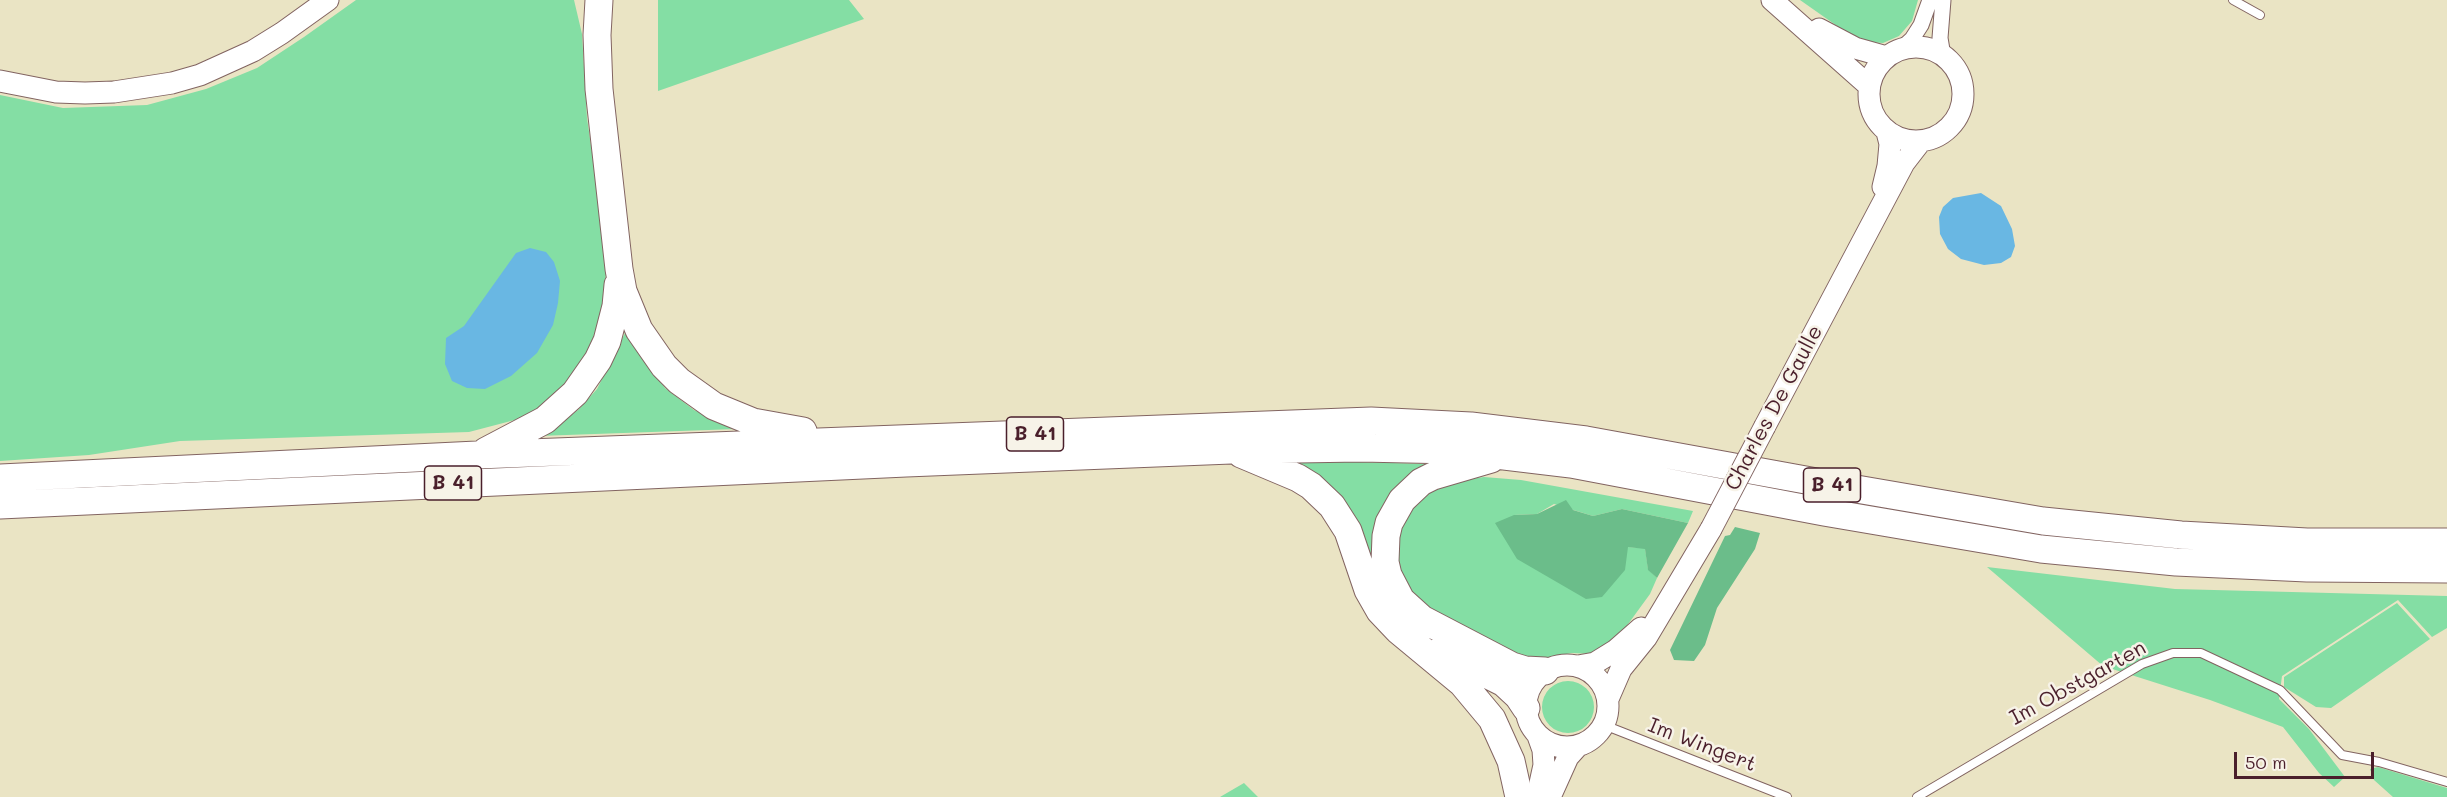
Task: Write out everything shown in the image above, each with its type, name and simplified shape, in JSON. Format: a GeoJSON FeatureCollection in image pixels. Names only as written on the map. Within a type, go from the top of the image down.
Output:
{"type":"FeatureCollection","features":[{"type":"Feature","properties":{"kind":"highway","name":"B 41"},"geometry":{"type":"LineString","coordinates":[[599,0],[597,42],[599,99],[619,269],[630,311],[650,349],[679,381],[714,406],[753,422],[851,440]]}},
{"type":"Feature","properties":{"kind":"highway","name":"B 41"},"geometry":{"type":"LineString","coordinates":[[477,455],[545,420],[575,393],[598,360],[607,341],[616,306],[619,269]]}},
{"type":"Feature","properties":{"kind":"highway","name":"B 41"},"geometry":{"type":"LineString","coordinates":[[0,478],[477,455],[1371,421],[1471,426],[1587,440],[2043,521],[2204,537],[2307,542],[2447,542]]}},
{"type":"Feature","properties":{"kind":"highway","name":"B 41"},"geometry":{"type":"LineString","coordinates":[[0,505],[1231,450],[1361,448],[1454,450],[1571,464],[1824,512],[2041,549],[2176,562],[2307,568],[2447,569]]}},
{"type":"Feature","properties":{"kind":"highway","name":"B 41"},"geometry":{"type":"LineString","coordinates":[[1231,450],[1298,478],[1311,486],[1332,506],[1348,531],[1374,601],[1388,621],[1462,684],[1492,719],[1511,761],[1519,797]]}},
{"type":"Feature","properties":{"kind":"highway","name":"B 41"},"geometry":{"type":"LineString","coordinates":[[1504,455],[1433,477],[1411,491],[1402,500],[1389,523],[1385,542],[1385,561],[1394,588],[1406,605],[1422,619],[1512,666],[1525,670],[1545,671]]}},
{"type":"Feature","properties":{"kind":"highway","name":"B 41"},"geometry":{"type":"LineString","coordinates":[[1408,638],[1438,650],[1504,683],[1518,696],[1526,708]]}},
{"type":"Feature","properties":{"kind":"street"},"geometry":{"type":"LineString","coordinates":[[0,81],[56,92],[85,93],[114,93],[172,83],[200,75],[253,51],[328,0]]}},
{"type":"Feature","properties":{"kind":"street"},"geometry":{"type":"LineString","coordinates":[[1773,0],[1837,39],[1870,53],[1893,53],[1922,48],[1943,56],[1957,72],[1961,82],[1962,103],[1953,123],[1947,130],[1921,141],[1903,140],[1887,132],[1872,112],[1869,104],[1869,86],[1875,70],[1893,53],[1912,39],[1921,26],[1930,0]]}},
{"type":"Feature","properties":{"kind":"street"},"geometry":{"type":"LineString","coordinates":[[1773,0],[1869,86]]}},
{"type":"Feature","properties":{"kind":"street"},"geometry":{"type":"LineString","coordinates":[[1943,0],[1940,38],[1943,56]]}},
{"type":"Feature","properties":{"kind":"street","name":"Charles De Gaulle"},"geometry":{"type":"LineString","coordinates":[[1875,218],[1888,166],[1890,144],[1887,132]]}},
{"type":"Feature","properties":{"kind":"street","name":"Charles De Gaulle"},"geometry":{"type":"LineString","coordinates":[[1608,699],[1621,669],[1646,638],[1711,529],[1904,163],[1921,141]]}},
{"type":"Feature","properties":{"kind":"street","name":"Charles De Gaulle"},"geometry":{"type":"LineString","coordinates":[[1578,666],[1595,663],[1616,650],[1655,615],[1670,597]]}},
{"type":"Feature","properties":{"kind":"street"},"geometry":{"type":"LineString","coordinates":[[1537,797],[1544,765],[1544,750],[1529,723],[1526,708],[1530,687],[1545,671],[1557,666],[1578,666],[1598,678],[1608,699],[1608,712],[1604,725],[1596,737],[1577,747],[1568,757],[1550,797]]}},
{"type":"Feature","properties":{"kind":"street"},"geometry":{"type":"LineString","coordinates":[[1538,736],[1552,745],[1577,747]]}},
{"type":"Feature","properties":{"kind":"lane"},"geometry":{"type":"LineString","coordinates":[[2233,0],[2260,15]]}},
{"type":"Feature","properties":{"kind":"lane","name":"Im Obstgarten"},"geometry":{"type":"LineString","coordinates":[[1917,797],[2142,664],[2173,653],[2201,653],[2280,690],[2343,755],[2379,762],[2447,782]]}},
{"type":"Feature","properties":{"kind":"lane","name":"Im Wingert"},"geometry":{"type":"LineString","coordinates":[[1604,725],[1788,797]]}},
{"type":"Feature","properties":{"kind":"green space"},"geometry":{"type":"Polygon","coordinates":[[[356,0],[574,0],[582,34],[587,118],[601,215],[606,273],[601,334],[571,385],[530,416],[469,432],[180,441],[89,455],[0,461],[0,95],[63,108],[147,105],[206,89],[257,68],[356,0]]]}},
{"type":"Feature","properties":{"kind":"green space"},"geometry":{"type":"Polygon","coordinates":[[[658,0],[849,0],[864,19],[658,91],[658,0]]]}},
{"type":"Feature","properties":{"kind":"green space"},"geometry":{"type":"Polygon","coordinates":[[[1800,0],[1918,0],[1912,21],[1899,36],[1883,43],[1867,42],[1847,33],[1800,0]]]}},
{"type":"Feature","properties":{"kind":"green space"},"geometry":{"type":"Polygon","coordinates":[[[625,333],[665,388],[694,410],[737,429],[538,436],[554,428],[578,410],[597,389],[625,333]]]}},
{"type":"Feature","properties":{"kind":"green space"},"geometry":{"type":"Polygon","coordinates":[[[1292,460],[1427,464],[1412,475],[1372,568],[1352,512],[1338,494],[1292,460]]]}},
{"type":"Feature","properties":{"kind":"green space"},"geometry":{"type":"Polygon","coordinates":[[[1484,477],[1521,480],[1693,511],[1688,523],[1622,509],[1593,516],[1554,504],[1537,514],[1514,515],[1628,547],[1645,548],[1648,569],[1657,578],[1650,594],[1615,642],[1590,654],[1572,653],[1535,660],[1429,608],[1411,594],[1400,571],[1397,550],[1400,529],[1411,508],[1428,492],[1450,482],[1484,477]]]}},
{"type":"Feature","properties":{"kind":"green space"},"geometry":{"type":"Polygon","coordinates":[[[1566,500],[1573,510],[1593,516],[1622,509],[1688,523],[1657,578],[1648,570],[1645,549],[1628,547],[1625,570],[1602,597],[1586,599],[1517,559],[1495,523],[1514,515],[1537,514],[1566,500]]]}},
{"type":"Feature","properties":{"kind":"green space"},"geometry":{"type":"Polygon","coordinates":[[[1735,527],[1760,533],[1755,549],[1717,608],[1705,645],[1694,661],[1674,660],[1670,650],[1725,536],[1730,535],[1735,527]]]}},
{"type":"Feature","properties":{"kind":"green space"},"geometry":{"type":"Polygon","coordinates":[[[1987,567],[2175,589],[2447,596],[2447,628],[2432,637],[2398,600],[2282,676],[2279,699],[2309,729],[2345,777],[2334,787],[2319,773],[2283,727],[2210,700],[2103,666],[1987,567]]]}},
{"type":"Feature","properties":{"kind":"green space"},"geometry":{"type":"Polygon","coordinates":[[[2397,603],[2430,639],[2331,708],[2316,707],[2284,687],[2284,677],[2397,603]]]}},
{"type":"Feature","properties":{"kind":"green space"},"geometry":{"type":"Polygon","coordinates":[[[1563,681],[1573,681],[1582,685],[1590,693],[1594,707],[1590,721],[1582,729],[1573,733],[1563,733],[1554,729],[1546,721],[1542,712],[1542,702],[1546,693],[1554,685],[1563,681]]]}},
{"type":"Feature","properties":{"kind":"green space"},"geometry":{"type":"Polygon","coordinates":[[[2378,767],[2447,788],[2447,797],[2393,797],[2374,780],[2370,769],[2378,767]]]}},
{"type":"Feature","properties":{"kind":"green space"},"geometry":{"type":"Polygon","coordinates":[[[1244,783],[1258,797],[1220,797],[1244,783]]]}},
{"type":"Feature","properties":{"kind":"water"},"geometry":{"type":"Polygon","coordinates":[[[1981,193],[2001,206],[2012,229],[2015,246],[2011,257],[2001,263],[1984,265],[1961,259],[1948,249],[1940,234],[1939,217],[1943,207],[1953,198],[1981,193]]]}},
{"type":"Feature","properties":{"kind":"water"},"geometry":{"type":"Polygon","coordinates":[[[530,248],[546,252],[554,262],[560,281],[553,325],[537,353],[511,376],[485,389],[467,388],[452,381],[445,364],[446,338],[464,326],[516,253],[530,248]]]}}]}
